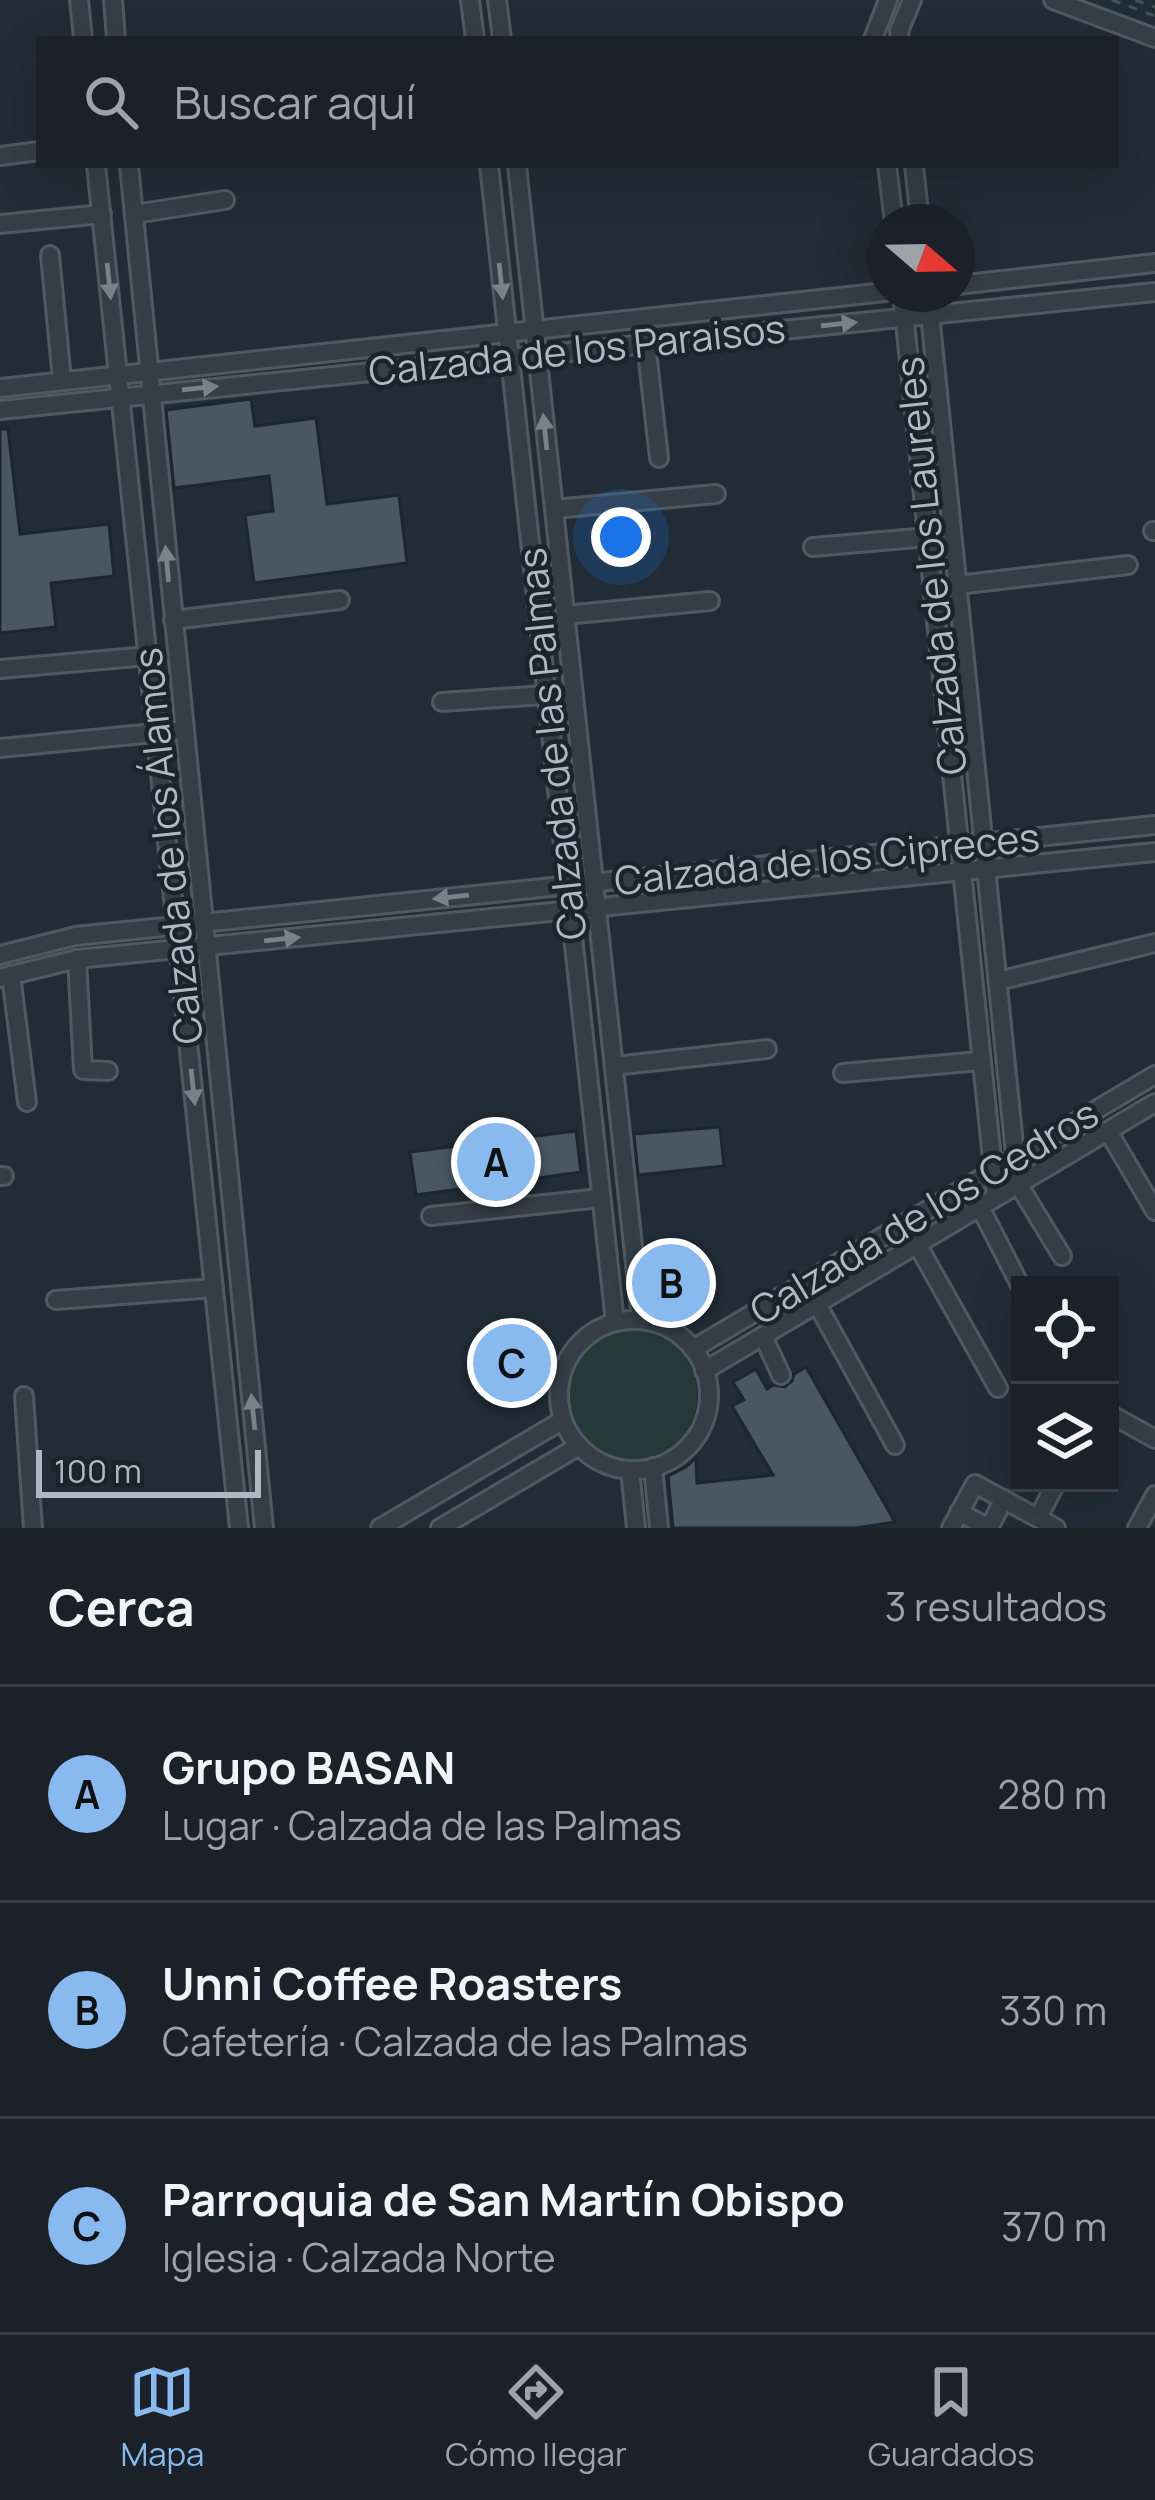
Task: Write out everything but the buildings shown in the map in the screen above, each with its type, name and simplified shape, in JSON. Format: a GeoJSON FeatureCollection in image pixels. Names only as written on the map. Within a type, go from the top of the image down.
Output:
{"type":"FeatureCollection","features":[{"type":"Feature","properties":{"kind":"street"},"geometry":{"type":"LineString","coordinates":[[80,0],[83,36]]}},
{"type":"Feature","properties":{"kind":"street"},"geometry":{"type":"LineString","coordinates":[[112,0],[116,36]]}},
{"type":"Feature","properties":{"kind":"street"},"geometry":{"type":"LineString","coordinates":[[470,0],[475,36]]}},
{"type":"Feature","properties":{"kind":"street"},"geometry":{"type":"LineString","coordinates":[[497,0],[502,36]]}},
{"type":"Feature","properties":{"kind":"street"},"geometry":{"type":"LineString","coordinates":[[874,36],[888,0]]}},
{"type":"Feature","properties":{"kind":"street"},"geometry":{"type":"LineString","coordinates":[[900,36],[912,0]]}},
{"type":"Feature","properties":{"kind":"street"},"geometry":{"type":"LineString","coordinates":[[1053,0],[1155,38]]}},
{"type":"Feature","properties":{"kind":"street"},"geometry":{"type":"LineString","coordinates":[[0,156],[36,151]]}},
{"type":"Feature","properties":{"kind":"street","name":"Calzada de los Álamos"},"geometry":{"type":"LineString","coordinates":[[96,168],[239,1528]]}},
{"type":"Feature","properties":{"kind":"street","name":"Calzada de los Álamos"},"geometry":{"type":"LineString","coordinates":[[129,168],[264,1528]]}},
{"type":"Feature","properties":{"kind":"street","name":"Calzada de las Palmas"},"geometry":{"type":"LineString","coordinates":[[489,168],[615,1322]]}},
{"type":"Feature","properties":{"kind":"street","name":"Calzada de las Palmas"},"geometry":{"type":"LineString","coordinates":[[517,168],[641,1320]]}},
{"type":"Feature","properties":{"kind":"street"},"geometry":{"type":"LineString","coordinates":[[887,168],[892,204]]}},
{"type":"Feature","properties":{"kind":"street"},"geometry":{"type":"LineString","coordinates":[[914,168],[918,204]]}},
{"type":"Feature","properties":{"kind":"street"},"geometry":{"type":"LineString","coordinates":[[134,214],[225,200]]}},
{"type":"Feature","properties":{"kind":"street"},"geometry":{"type":"LineString","coordinates":[[0,224],[102,214]]}},
{"type":"Feature","properties":{"kind":"street"},"geometry":{"type":"LineString","coordinates":[[50,255],[62,380]]}},
{"type":"Feature","properties":{"kind":"street"},"geometry":{"type":"LineString","coordinates":[[975,282],[1155,263]]}},
{"type":"Feature","properties":{"kind":"street","name":"Calzada de los Paraisos"},"geometry":{"type":"LineString","coordinates":[[0,410],[1155,292]]}},
{"type":"Feature","properties":{"kind":"street","name":"Calzada de los Paraisos"},"geometry":{"type":"LineString","coordinates":[[0,388],[867,294]]}},
{"type":"Feature","properties":{"kind":"street","name":"Calzada de los Laureles"},"geometry":{"type":"LineString","coordinates":[[904,312],[997,1197]]}},
{"type":"Feature","properties":{"kind":"street","name":"Calzada de los Laureles"},"geometry":{"type":"LineString","coordinates":[[930,314],[1018,1184]]}},
{"type":"Feature","properties":{"kind":"street"},"geometry":{"type":"LineString","coordinates":[[646,343],[658,458]]}},
{"type":"Feature","properties":{"kind":"street"},"geometry":{"type":"LineString","coordinates":[[554,509],[716,494]]}},
{"type":"Feature","properties":{"kind":"street"},"geometry":{"type":"LineString","coordinates":[[924,502],[949,499]]}},
{"type":"Feature","properties":{"kind":"street"},"geometry":{"type":"LineString","coordinates":[[813,547],[928,537]]}},
{"type":"Feature","properties":{"kind":"street"},"geometry":{"type":"LineString","coordinates":[[957,584],[1128,565]]}},
{"type":"Feature","properties":{"kind":"street"},"geometry":{"type":"LineString","coordinates":[[172,620],[340,600]]}},
{"type":"Feature","properties":{"kind":"street"},"geometry":{"type":"LineString","coordinates":[[565,615],[710,601]]}},
{"type":"Feature","properties":{"kind":"street"},"geometry":{"type":"LineString","coordinates":[[0,669],[148,656]]}},
{"type":"Feature","properties":{"kind":"street"},"geometry":{"type":"LineString","coordinates":[[442,702],[573,693]]}},
{"type":"Feature","properties":{"kind":"street"},"geometry":{"type":"LineString","coordinates":[[0,748],[185,730]]}},
{"type":"Feature","properties":{"kind":"street","name":"Calzada de los Cipreces"},"geometry":{"type":"LineString","coordinates":[[0,955],[76,936],[1155,825]]}},
{"type":"Feature","properties":{"kind":"street","name":"Calzada de los Cipreces"},"geometry":{"type":"LineString","coordinates":[[6,977],[77,959],[1155,852]]}},
{"type":"Feature","properties":{"kind":"street"},"geometry":{"type":"LineString","coordinates":[[998,981],[1155,943]]}},
{"type":"Feature","properties":{"kind":"street"},"geometry":{"type":"LineString","coordinates":[[77,959],[82,1070],[108,1071]]}},
{"type":"Feature","properties":{"kind":"street"},"geometry":{"type":"LineString","coordinates":[[6,977],[27,1102]]}},
{"type":"Feature","properties":{"kind":"street"},"geometry":{"type":"LineString","coordinates":[[976,1015],[1001,1012]]}},
{"type":"Feature","properties":{"kind":"street"},"geometry":{"type":"LineString","coordinates":[[614,1066],[766,1049]]}},
{"type":"Feature","properties":{"kind":"street"},"geometry":{"type":"LineString","coordinates":[[843,1073],[980,1060]]}},
{"type":"Feature","properties":{"kind":"street","name":"Calzada de los Cedros"},"geometry":{"type":"LineString","coordinates":[[693,1348],[1155,1075]]}},
{"type":"Feature","properties":{"kind":"street","name":"Calzada de los Cedros"},"geometry":{"type":"LineString","coordinates":[[704,1371],[1155,1103]]}},
{"type":"Feature","properties":{"kind":"street"},"geometry":{"type":"LineString","coordinates":[[1072,1124],[1088,1143]]}},
{"type":"Feature","properties":{"kind":"street"},"geometry":{"type":"LineString","coordinates":[[1108,1131],[1155,1210]]}},
{"type":"Feature","properties":{"kind":"street"},"geometry":{"type":"LineString","coordinates":[[1018,1184],[1062,1256]]}},
{"type":"Feature","properties":{"kind":"street"},"geometry":{"type":"LineString","coordinates":[[431,1216],[601,1198]]}},
{"type":"Feature","properties":{"kind":"street"},"geometry":{"type":"LineString","coordinates":[[980,1207],[1015,1276]]}},
{"type":"Feature","properties":{"kind":"street"},"geometry":{"type":"LineString","coordinates":[[917,1244],[998,1388]]}},
{"type":"Feature","properties":{"kind":"street"},"geometry":{"type":"LineString","coordinates":[[212,1266],[238,1260]]}},
{"type":"Feature","properties":{"kind":"street"},"geometry":{"type":"LineString","coordinates":[[56,1300],[214,1288]]}},
{"type":"Feature","properties":{"kind":"street"},"geometry":{"type":"LineString","coordinates":[[817,1304],[895,1445]]}},
{"type":"Feature","properties":{"kind":"street"},"geometry":{"type":"LineString","coordinates":[[641,1320],[675,1332],[693,1348],[704,1371],[708,1401],[699,1430],[680,1454],[653,1467],[630,1470],[602,1463],[579,1446],[563,1420],[559,1402],[564,1367],[584,1339],[615,1322],[641,1320]]}},
{"type":"Feature","properties":{"kind":"street"},"geometry":{"type":"LineString","coordinates":[[763,1336],[781,1375]]}},
{"type":"Feature","properties":{"kind":"street"},"geometry":{"type":"LineString","coordinates":[[24,1396],[33,1528]]}},
{"type":"Feature","properties":{"kind":"street"},"geometry":{"type":"LineString","coordinates":[[1119,1419],[1155,1439]]}},
{"type":"Feature","properties":{"kind":"street"},"geometry":{"type":"LineString","coordinates":[[380,1528],[563,1420]]}},
{"type":"Feature","properties":{"kind":"street"},"geometry":{"type":"LineString","coordinates":[[440,1528],[579,1446]]}},
{"type":"Feature","properties":{"kind":"street"},"geometry":{"type":"LineString","coordinates":[[653,1467],[659,1528]]}},
{"type":"Feature","properties":{"kind":"street"},"geometry":{"type":"LineString","coordinates":[[630,1470],[636,1528]]}},
{"type":"Feature","properties":{"kind":"street"},"geometry":{"type":"LineString","coordinates":[[1004,1499],[989,1528],[955,1520],[975,1484],[1004,1499],[1050,1525],[1056,1492]]}},
{"type":"Feature","properties":{"kind":"street"},"geometry":{"type":"LineString","coordinates":[[1137,1528],[1155,1495]]}},
{"type":"Feature","properties":{"kind":"path"},"geometry":{"type":"LineString","coordinates":[[1112,0],[1155,16]]}},
{"type":"Feature","properties":{"kind":"path"},"geometry":{"type":"LineString","coordinates":[[1135,0],[1155,7]]}},
{"type":"Feature","properties":{"kind":"green space"},"geometry":{"type":"Polygon","coordinates":[[[633,1331],[657,1336],[678,1350],[692,1371],[697,1395],[692,1419],[678,1440],[657,1454],[633,1459],[609,1454],[588,1440],[574,1419],[569,1395],[574,1371],[588,1350],[609,1336],[633,1331]]]}},
{"type":"Feature","properties":{"kind":"place","name":"Grupo BASAN"},"geometry":{"type":"Point","coordinates":[496,1162]}},
{"type":"Feature","properties":{"kind":"place","name":"Unni Coffee Roasters"},"geometry":{"type":"Point","coordinates":[671,1283]}},
{"type":"Feature","properties":{"kind":"place","name":"Parroquia de San Martín Obispo"},"geometry":{"type":"Point","coordinates":[512,1363]}}]}
